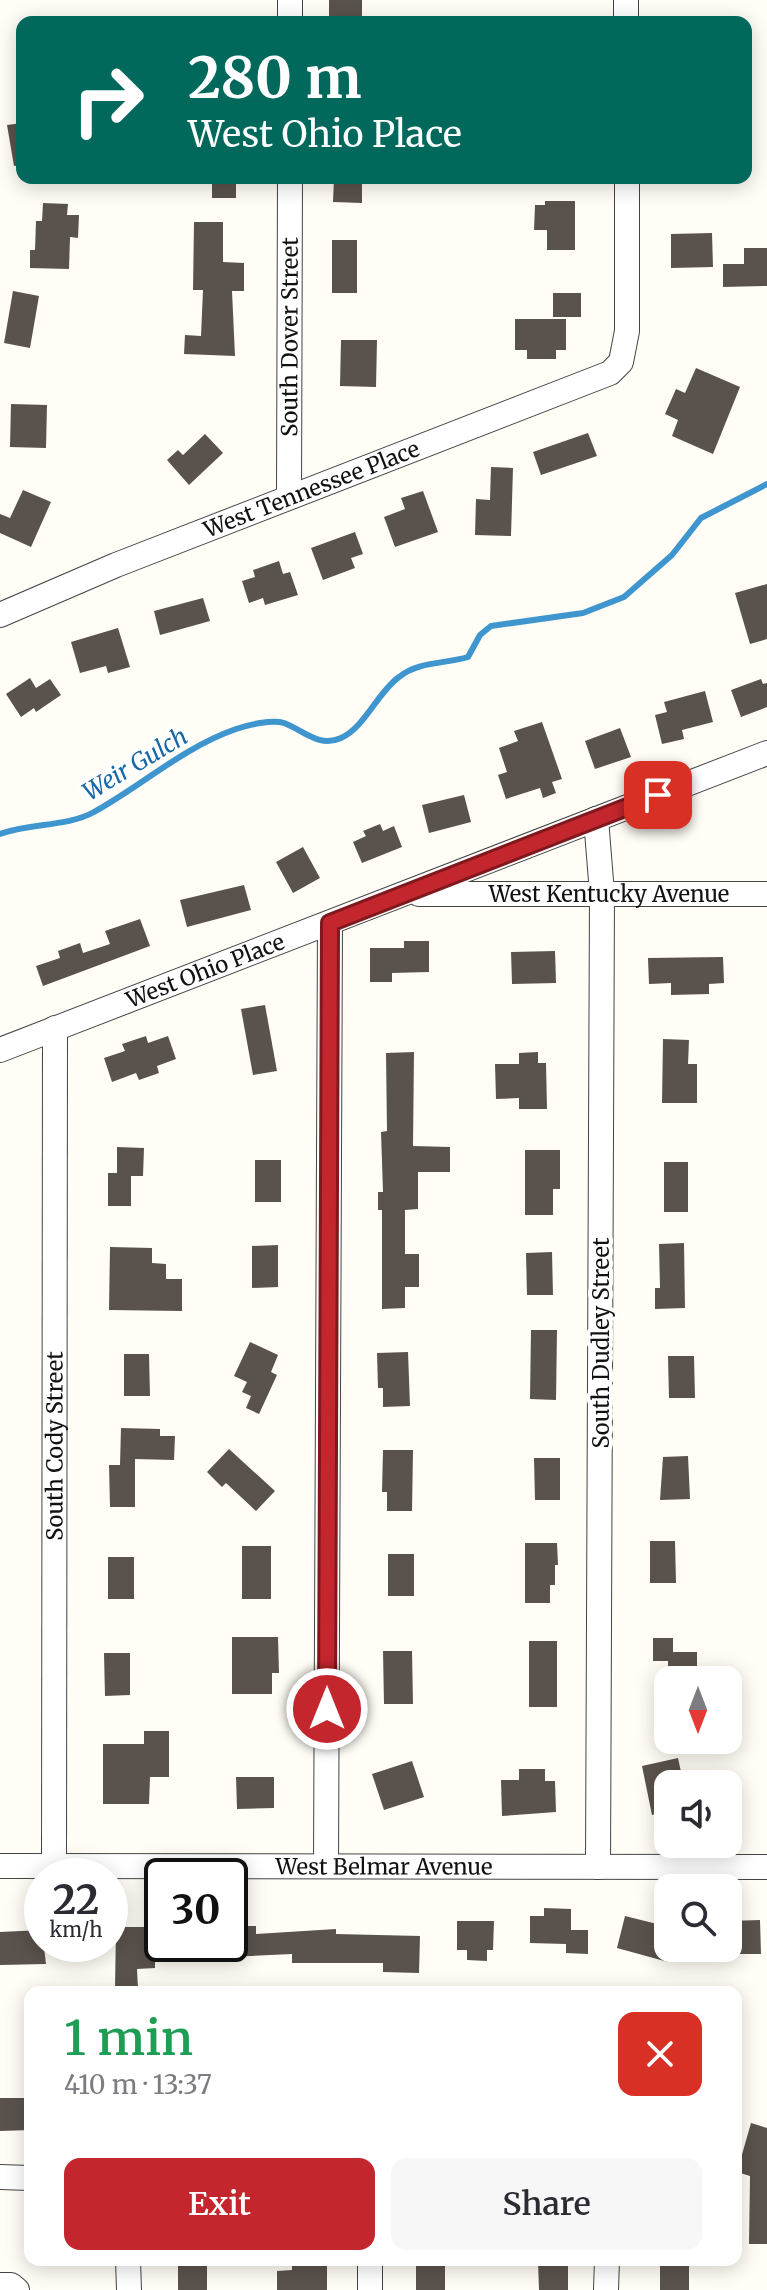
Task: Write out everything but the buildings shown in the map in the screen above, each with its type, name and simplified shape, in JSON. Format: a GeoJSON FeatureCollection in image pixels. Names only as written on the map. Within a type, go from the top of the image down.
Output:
{"type":"FeatureCollection","features":[{"type":"Feature","properties":{"kind":"street","name":"South Dover Street"},"geometry":{"type":"LineString","coordinates":[[289,497],[290,184]]}},
{"type":"Feature","properties":{"kind":"street","name":"West Tennessee Place"},"geometry":{"type":"LineString","coordinates":[[1,613],[289,497],[598,380],[621,362],[627,331],[627,184]]}},
{"type":"Feature","properties":{"kind":"street","name":"West Ohio Place"},"geometry":{"type":"LineString","coordinates":[[0,1050],[767,753]]}},
{"type":"Feature","properties":{"kind":"street","name":"South Dudley Street"},"geometry":{"type":"LineString","coordinates":[[596,819],[602,893],[598,1867]]}},
{"type":"Feature","properties":{"kind":"street","name":"West Kentucky Avenue"},"geometry":{"type":"LineString","coordinates":[[405,894],[767,894]]}},
{"type":"Feature","properties":{"kind":"street"},"geometry":{"type":"LineString","coordinates":[[326,1866],[330,923]]}},
{"type":"Feature","properties":{"kind":"street","name":"South Cody Street"},"geometry":{"type":"LineString","coordinates":[[54,1858],[55,1028]]}},
{"type":"Feature","properties":{"kind":"street","name":"West Belmar Avenue"},"geometry":{"type":"LineString","coordinates":[[0,1866],[24,1866]]}},
{"type":"Feature","properties":{"kind":"street","name":"West Belmar Avenue"},"geometry":{"type":"LineString","coordinates":[[128,1866],[767,1867]]}},
{"type":"Feature","properties":{"kind":"street"},"geometry":{"type":"LineString","coordinates":[[0,2177],[24,2178]]}},
{"type":"Feature","properties":{"kind":"street"},"geometry":{"type":"LineString","coordinates":[[128,2266],[129,2290]]}},
{"type":"Feature","properties":{"kind":"street"},"geometry":{"type":"LineString","coordinates":[[370,2266],[370,2290]]}},
{"type":"Feature","properties":{"kind":"street"},"geometry":{"type":"LineString","coordinates":[[606,2290],[607,2266]]}},
{"type":"Feature","properties":{"kind":"street"},"geometry":{"type":"LineString","coordinates":[[0,2285],[11,2285],[17,2290]]}},
{"type":"Feature","properties":{"kind":"waterway","name":"Weir Gulch"},"geometry":{"type":"LineString","coordinates":[[0,834],[83,817],[198,746],[241,727],[279,722],[325,741],[341,738],[357,726],[399,677],[424,665],[468,657],[480,635],[491,626],[583,613],[624,597],[672,555],[701,518],[767,484]]}},
{"type":"Feature","properties":{"kind":"route"},"geometry":{"type":"LineString","coordinates":[[327,1709],[330,923],[658,795]]}}]}
